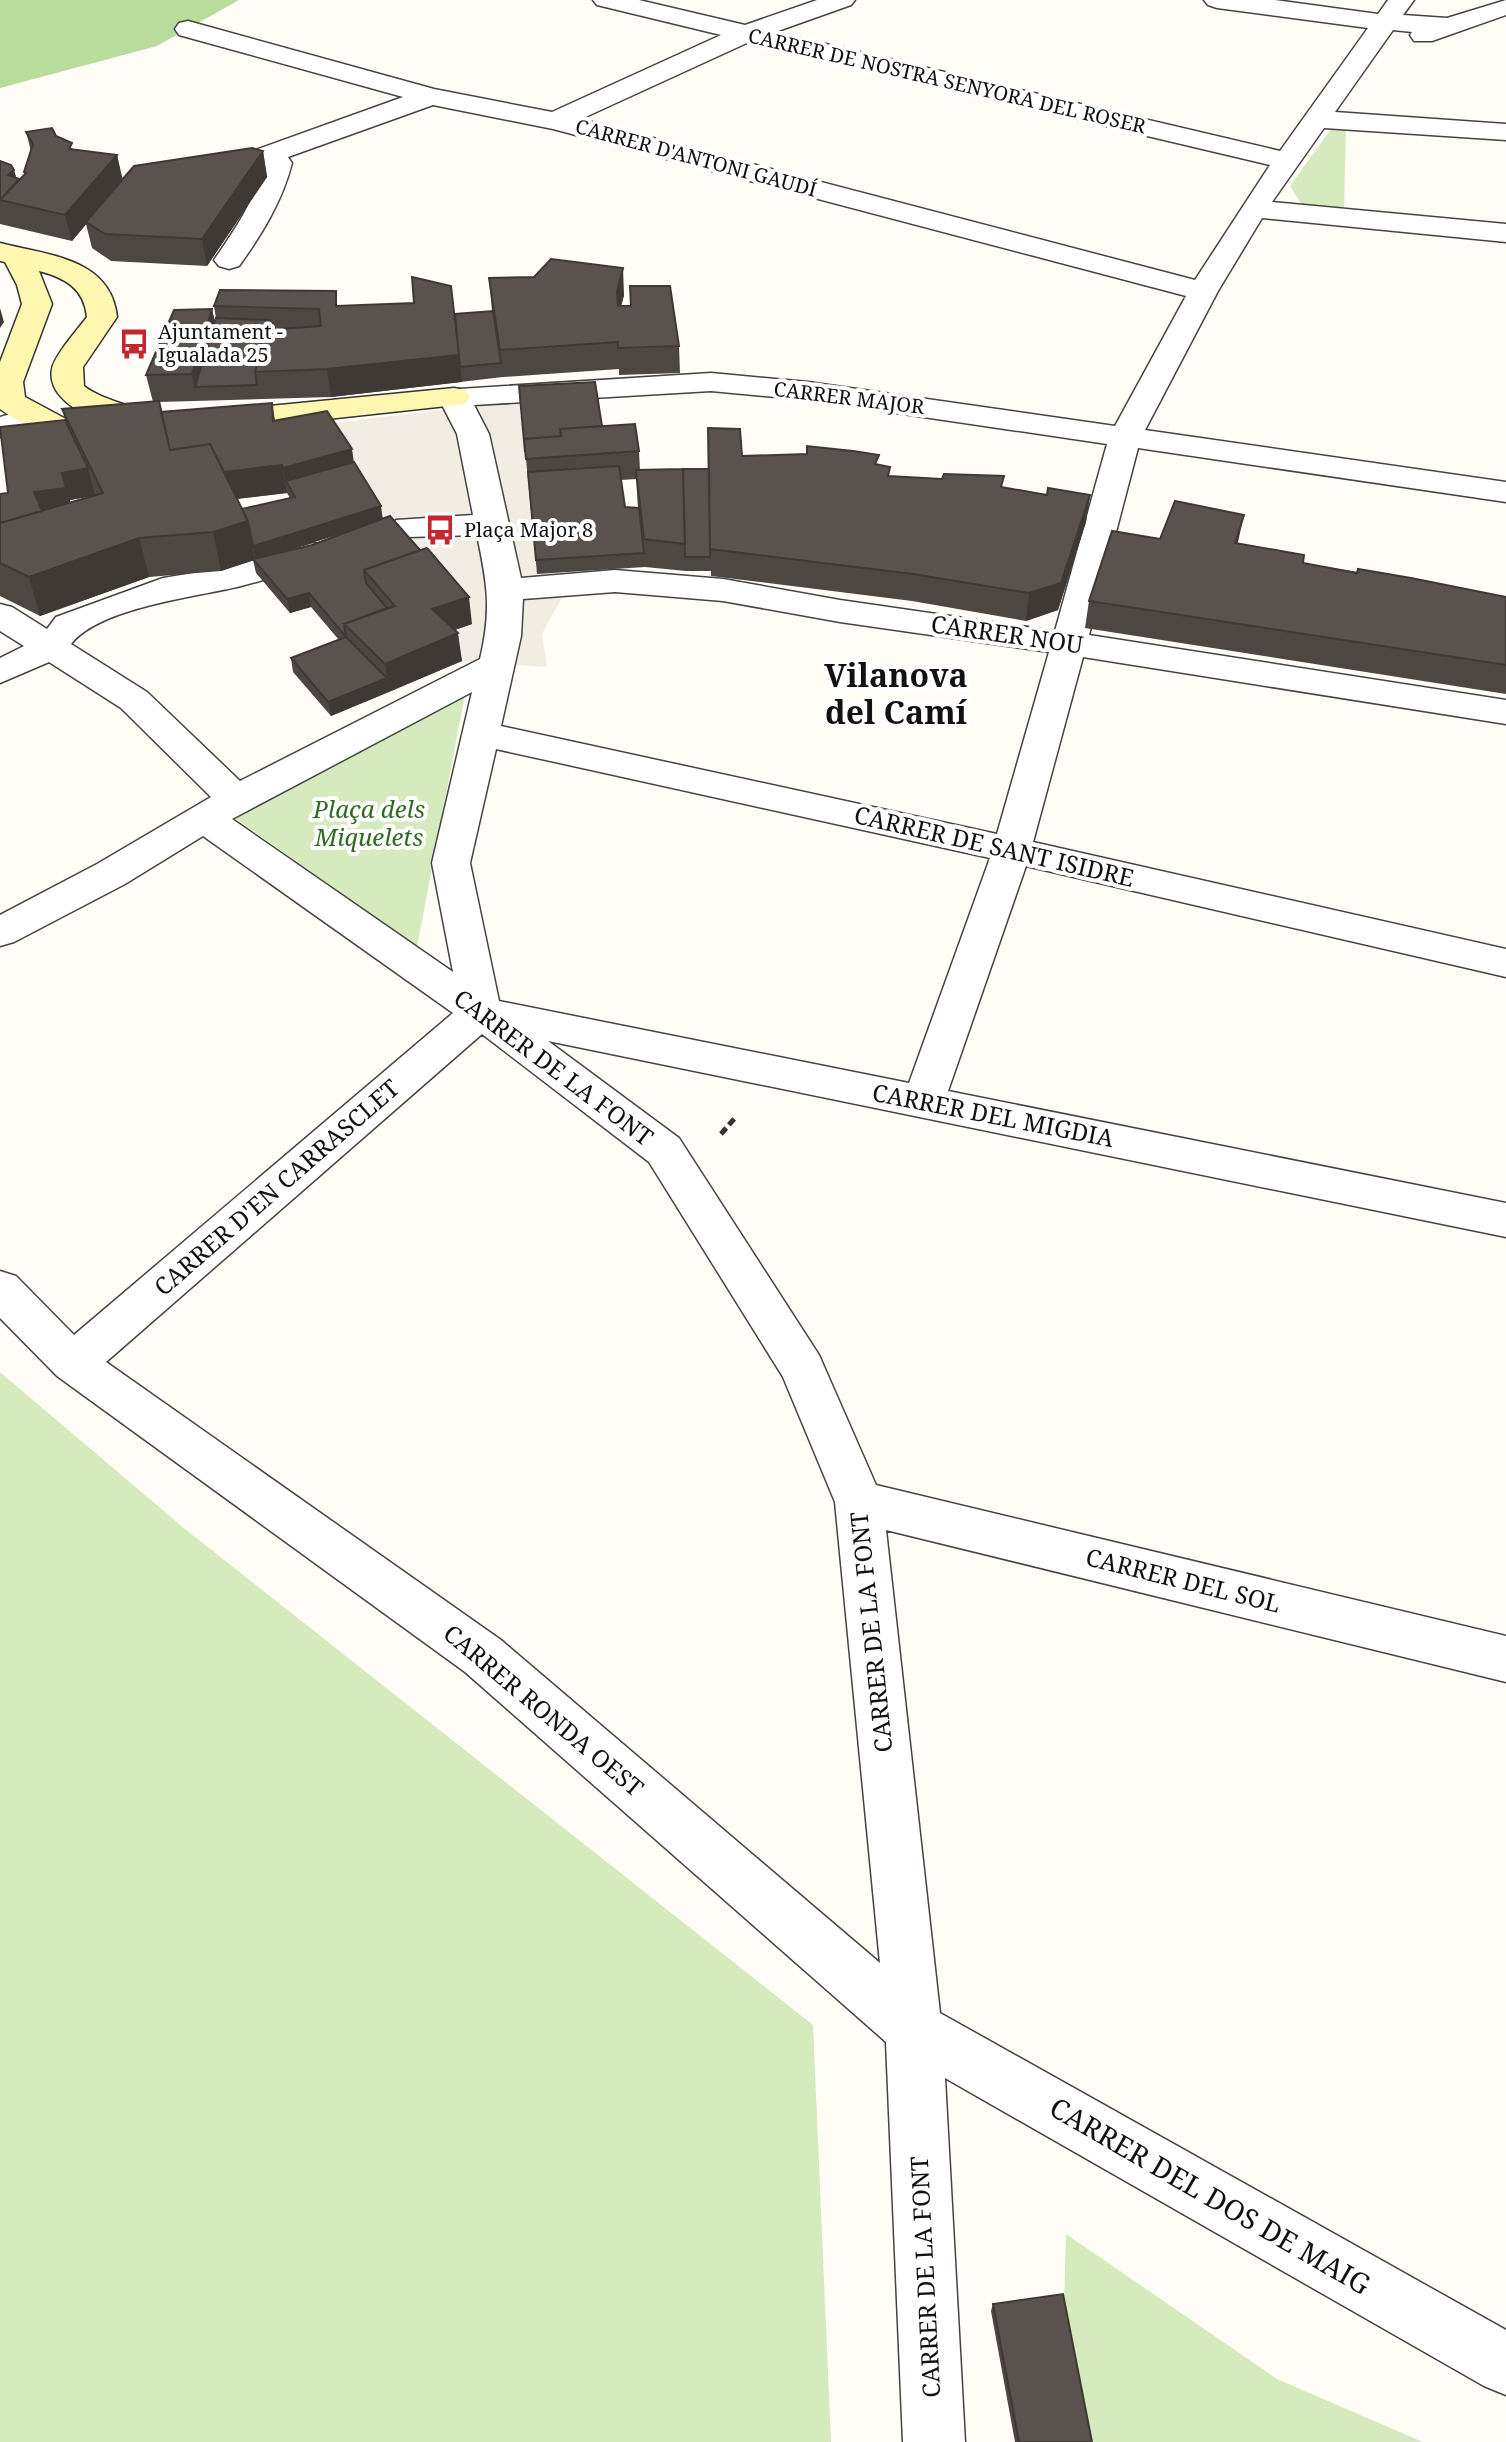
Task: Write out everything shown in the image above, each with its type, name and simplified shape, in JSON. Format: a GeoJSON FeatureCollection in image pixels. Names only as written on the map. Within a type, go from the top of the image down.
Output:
{"type":"FeatureCollection","features":[{"type":"Feature","properties":{"kind":"street","name":"CARRER DE NOSTRA SENYORA DEL ROSER"},"geometry":{"type":"LineString","coordinates":[[606,0],[1287,161]]}},
{"type":"Feature","properties":{"kind":"street"},"geometry":{"type":"LineString","coordinates":[[555,121],[747,33],[842,0]]}},
{"type":"Feature","properties":{"kind":"street"},"geometry":{"type":"LineString","coordinates":[[1217,0],[1382,22],[1450,26]]}},
{"type":"Feature","properties":{"kind":"street"},"geometry":{"type":"LineString","coordinates":[[923,1102],[1012,850],[1126,435],[1203,291],[1253,209],[1382,22],[1401,0]]}},
{"type":"Feature","properties":{"kind":"street"},"geometry":{"type":"LineString","coordinates":[[1425,0],[1429,6],[1446,11],[1496,9]]}},
{"type":"Feature","properties":{"kind":"street"},"geometry":{"type":"LineString","coordinates":[[1363,53],[1496,9]]}},
{"type":"Feature","properties":{"kind":"street","name":"CARRER D'ANTONI GAUDÍ"},"geometry":{"type":"LineString","coordinates":[[188,29],[431,96],[555,121],[1203,291]]}},
{"type":"Feature","properties":{"kind":"street"},"geometry":{"type":"LineString","coordinates":[[229,260],[257,220],[274,183],[278,163],[260,158],[431,96]]}},
{"type":"Feature","properties":{"kind":"street"},"geometry":{"type":"LineString","coordinates":[[1315,119],[1506,132]]}},
{"type":"Feature","properties":{"kind":"street"},"geometry":{"type":"LineString","coordinates":[[1253,209],[1506,233]]}},
{"type":"Feature","properties":{"kind":"street"},"geometry":{"type":"LineString","coordinates":[[8,254],[32,285],[37,304],[7,382],[10,401],[32,418],[74,432],[108,434],[178,424]]}},
{"type":"Feature","properties":{"kind":"street"},"geometry":{"type":"LineString","coordinates":[[8,254],[74,271],[100,297],[102,317],[67,367],[69,387],[80,399],[141,421],[178,424]]}},
{"type":"Feature","properties":{"kind":"street","name":"CARRER MAJOR"},"geometry":{"type":"LineString","coordinates":[[178,424],[454,397],[711,382],[808,391],[1506,492]]}},
{"type":"Feature","properties":{"kind":"street"},"geometry":{"type":"LineString","coordinates":[[454,397],[473,434],[506,590],[499,651],[451,863],[481,1012]]}},
{"type":"Feature","properties":{"kind":"street"},"geometry":{"type":"LineString","coordinates":[[0,427],[32,418]]}},
{"type":"Feature","properties":{"kind":"street"},"geometry":{"type":"LineString","coordinates":[[392,528],[490,524]]}},
{"type":"Feature","properties":{"kind":"street"},"geometry":{"type":"LineString","coordinates":[[0,672],[51,647],[68,625],[133,599],[175,586],[234,577],[338,546]]}},
{"type":"Feature","properties":{"kind":"street","name":"CARRER NOU"},"geometry":{"type":"LineString","coordinates":[[506,590],[615,581],[723,590],[854,613],[1506,712]]}},
{"type":"Feature","properties":{"kind":"street","name":"CARRER DE LA FONT"},"geometry":{"type":"LineString","coordinates":[[0,615],[134,700],[220,808],[664,1150],[803,1369],[859,1502],[914,2029],[934,2442]]}},
{"type":"Feature","properties":{"kind":"street"},"geometry":{"type":"LineString","coordinates":[[0,932],[111,874],[220,808],[499,651]]}},
{"type":"Feature","properties":{"kind":"street","name":"CARRER DE SANT ISIDRE"},"geometry":{"type":"LineString","coordinates":[[481,734],[1012,850],[1506,963]]}},
{"type":"Feature","properties":{"kind":"street","name":"CARRER DEL MIGDIA"},"geometry":{"type":"LineString","coordinates":[[481,1012],[1506,1220]]}},
{"type":"Feature","properties":{"kind":"street","name":"CARRER D'EN CARRASCLET"},"geometry":{"type":"LineString","coordinates":[[73,1363],[481,1012]]}},
{"type":"Feature","properties":{"kind":"street","name":"CARRER RONDA OEST"},"geometry":{"type":"LineString","coordinates":[[0,1289],[73,1363],[483,1656],[914,2029]]}},
{"type":"Feature","properties":{"kind":"street","name":"CARRER DEL SOL"},"geometry":{"type":"LineString","coordinates":[[859,1502],[1506,1659]]}},
{"type":"Feature","properties":{"kind":"street","name":"CARRER DEL DOS DE MAIG"},"geometry":{"type":"LineString","coordinates":[[914,2029],[1506,2364]]}},
{"type":"Feature","properties":{"kind":"path"},"geometry":{"type":"LineString","coordinates":[[682,1179],[775,1072]]}},
{"type":"Feature","properties":{"kind":"green space"},"geometry":{"type":"Polygon","coordinates":[[[0,0],[239,0],[157,46],[0,88],[0,0]]]}},
{"type":"Feature","properties":{"kind":"green space"},"geometry":{"type":"Polygon","coordinates":[[[1333,126],[1346,128],[1344,209],[1302,205],[1290,186],[1333,126]]]}},
{"type":"Feature","properties":{"kind":"green space","name":"Plaça dels Miquelets"},"geometry":{"type":"Polygon","coordinates":[[[466,689],[417,947],[235,818],[466,689]]]}},
{"type":"Feature","properties":{"kind":"green space"},"geometry":{"type":"Polygon","coordinates":[[[0,1372],[185,1529],[813,2025],[831,2442],[0,2442],[0,1372]]]}},
{"type":"Feature","properties":{"kind":"green space"},"geometry":{"type":"Polygon","coordinates":[[[1066,2234],[1277,2379],[1423,2442],[1060,2442],[1066,2234]]]}},
{"type":"Feature","properties":{"kind":"shaded area"},"geometry":{"type":"Polygon","coordinates":[[[520,400],[537,573],[558,573],[561,599],[542,634],[547,667],[462,661],[436,636],[472,623],[277,430],[520,400]]]}},
{"type":"Feature","properties":{"kind":"building"},"geometry":{"type":"Polygon","coordinates":[[[52,128],[56,136],[72,143],[69,149],[117,155],[65,215],[0,200],[26,173],[33,144],[26,132],[52,128]]]}},
{"type":"Feature","properties":{"kind":"building"},"geometry":{"type":"Polygon","coordinates":[[[252,148],[263,151],[202,239],[105,234],[86,222],[134,166],[252,148]]]}},
{"type":"Feature","properties":{"kind":"building"},"geometry":{"type":"Polygon","coordinates":[[[0,161],[11,165],[14,170],[8,175],[19,179],[0,200],[0,161]]]}},
{"type":"Feature","properties":{"kind":"building"},"geometry":{"type":"Polygon","coordinates":[[[551,259],[623,268],[617,292],[618,306],[631,306],[630,286],[670,286],[679,346],[618,348],[618,342],[500,350],[489,278],[534,277],[551,259]]]}},
{"type":"Feature","properties":{"kind":"building"},"geometry":{"type":"Polygon","coordinates":[[[412,277],[451,286],[459,355],[327,369],[255,372],[264,330],[321,326],[319,309],[214,306],[220,290],[336,291],[336,306],[414,303],[412,277]]]}},
{"type":"Feature","properties":{"kind":"building"},"geometry":{"type":"Polygon","coordinates":[[[212,309],[192,374],[146,375],[174,310],[212,309]]]}},
{"type":"Feature","properties":{"kind":"building"},"geometry":{"type":"Polygon","coordinates":[[[493,311],[501,363],[460,367],[455,314],[493,311]]]}},
{"type":"Feature","properties":{"kind":"building"},"geometry":{"type":"Polygon","coordinates":[[[216,318],[270,320],[268,329],[264,330],[255,372],[257,385],[195,387],[216,318]]]}},
{"type":"Feature","properties":{"kind":"building"},"geometry":{"type":"Polygon","coordinates":[[[595,382],[602,426],[560,429],[561,436],[524,439],[525,452],[519,386],[595,382]]]}},
{"type":"Feature","properties":{"kind":"building"},"geometry":{"type":"Polygon","coordinates":[[[159,401],[170,450],[210,444],[248,521],[213,532],[139,538],[29,577],[0,563],[0,523],[103,493],[62,409],[159,401]]]}},
{"type":"Feature","properties":{"kind":"building"},"geometry":{"type":"Polygon","coordinates":[[[272,403],[273,421],[327,411],[352,449],[283,468],[282,465],[224,472],[210,444],[170,450],[161,412],[272,403]]]}},
{"type":"Feature","properties":{"kind":"building"},"geometry":{"type":"Polygon","coordinates":[[[65,420],[88,468],[62,473],[66,488],[34,492],[42,511],[0,523],[0,494],[8,493],[0,427],[65,420]]]}},
{"type":"Feature","properties":{"kind":"building"},"geometry":{"type":"Polygon","coordinates":[[[635,424],[639,451],[526,459],[524,439],[561,436],[560,429],[635,424]]]}},
{"type":"Feature","properties":{"kind":"building"},"geometry":{"type":"Polygon","coordinates":[[[708,428],[740,429],[742,456],[807,454],[807,446],[853,451],[879,455],[875,464],[890,467],[888,476],[942,479],[944,474],[1004,476],[1001,487],[1047,495],[1048,488],[1090,495],[1061,583],[1029,593],[913,574],[710,549],[708,428]]]}},
{"type":"Feature","properties":{"kind":"building"},"geometry":{"type":"Polygon","coordinates":[[[354,462],[381,506],[253,546],[242,509],[295,497],[286,481],[354,462]]]}},
{"type":"Feature","properties":{"kind":"building"},"geometry":{"type":"Polygon","coordinates":[[[619,466],[625,507],[639,508],[644,553],[536,560],[528,472],[619,466]]]}},
{"type":"Feature","properties":{"kind":"building"},"geometry":{"type":"Polygon","coordinates":[[[683,469],[709,469],[710,557],[685,557],[683,469]]]}},
{"type":"Feature","properties":{"kind":"building"},"geometry":{"type":"Polygon","coordinates":[[[683,469],[685,544],[644,539],[636,470],[683,469]]]}},
{"type":"Feature","properties":{"kind":"building"},"geometry":{"type":"Polygon","coordinates":[[[1175,501],[1244,515],[1235,543],[1304,555],[1303,563],[1357,573],[1358,569],[1506,597],[1506,665],[1089,601],[1112,531],[1160,539],[1175,501]]]}},
{"type":"Feature","properties":{"kind":"building"},"geometry":{"type":"Polygon","coordinates":[[[390,516],[420,550],[364,570],[366,583],[387,608],[344,624],[346,637],[309,593],[287,599],[253,559],[312,545],[390,516]]]}},
{"type":"Feature","properties":{"kind":"building"},"geometry":{"type":"Polygon","coordinates":[[[427,548],[469,597],[432,609],[458,633],[385,664],[344,624],[395,606],[364,570],[427,548]]]}},
{"type":"Feature","properties":{"kind":"building"},"geometry":{"type":"Polygon","coordinates":[[[346,637],[387,678],[328,702],[291,658],[346,637]]]}},
{"type":"Feature","properties":{"kind":"building"},"geometry":{"type":"Polygon","coordinates":[[[1063,2294],[1092,2442],[1019,2442],[993,2304],[1063,2294]]]}},
{"type":"Feature","properties":{"kind":"place","name":"Ajuntament - Igualada 25"},"geometry":{"type":"Point","coordinates":[134,344]}},
{"type":"Feature","properties":{"kind":"place","name":"Plaça Major 8"},"geometry":{"type":"Point","coordinates":[440,530]}},
{"type":"Feature","properties":{"kind":"district","name":"Vilanova del Camí"},"geometry":{"type":"Point","coordinates":[896,694]}}]}
